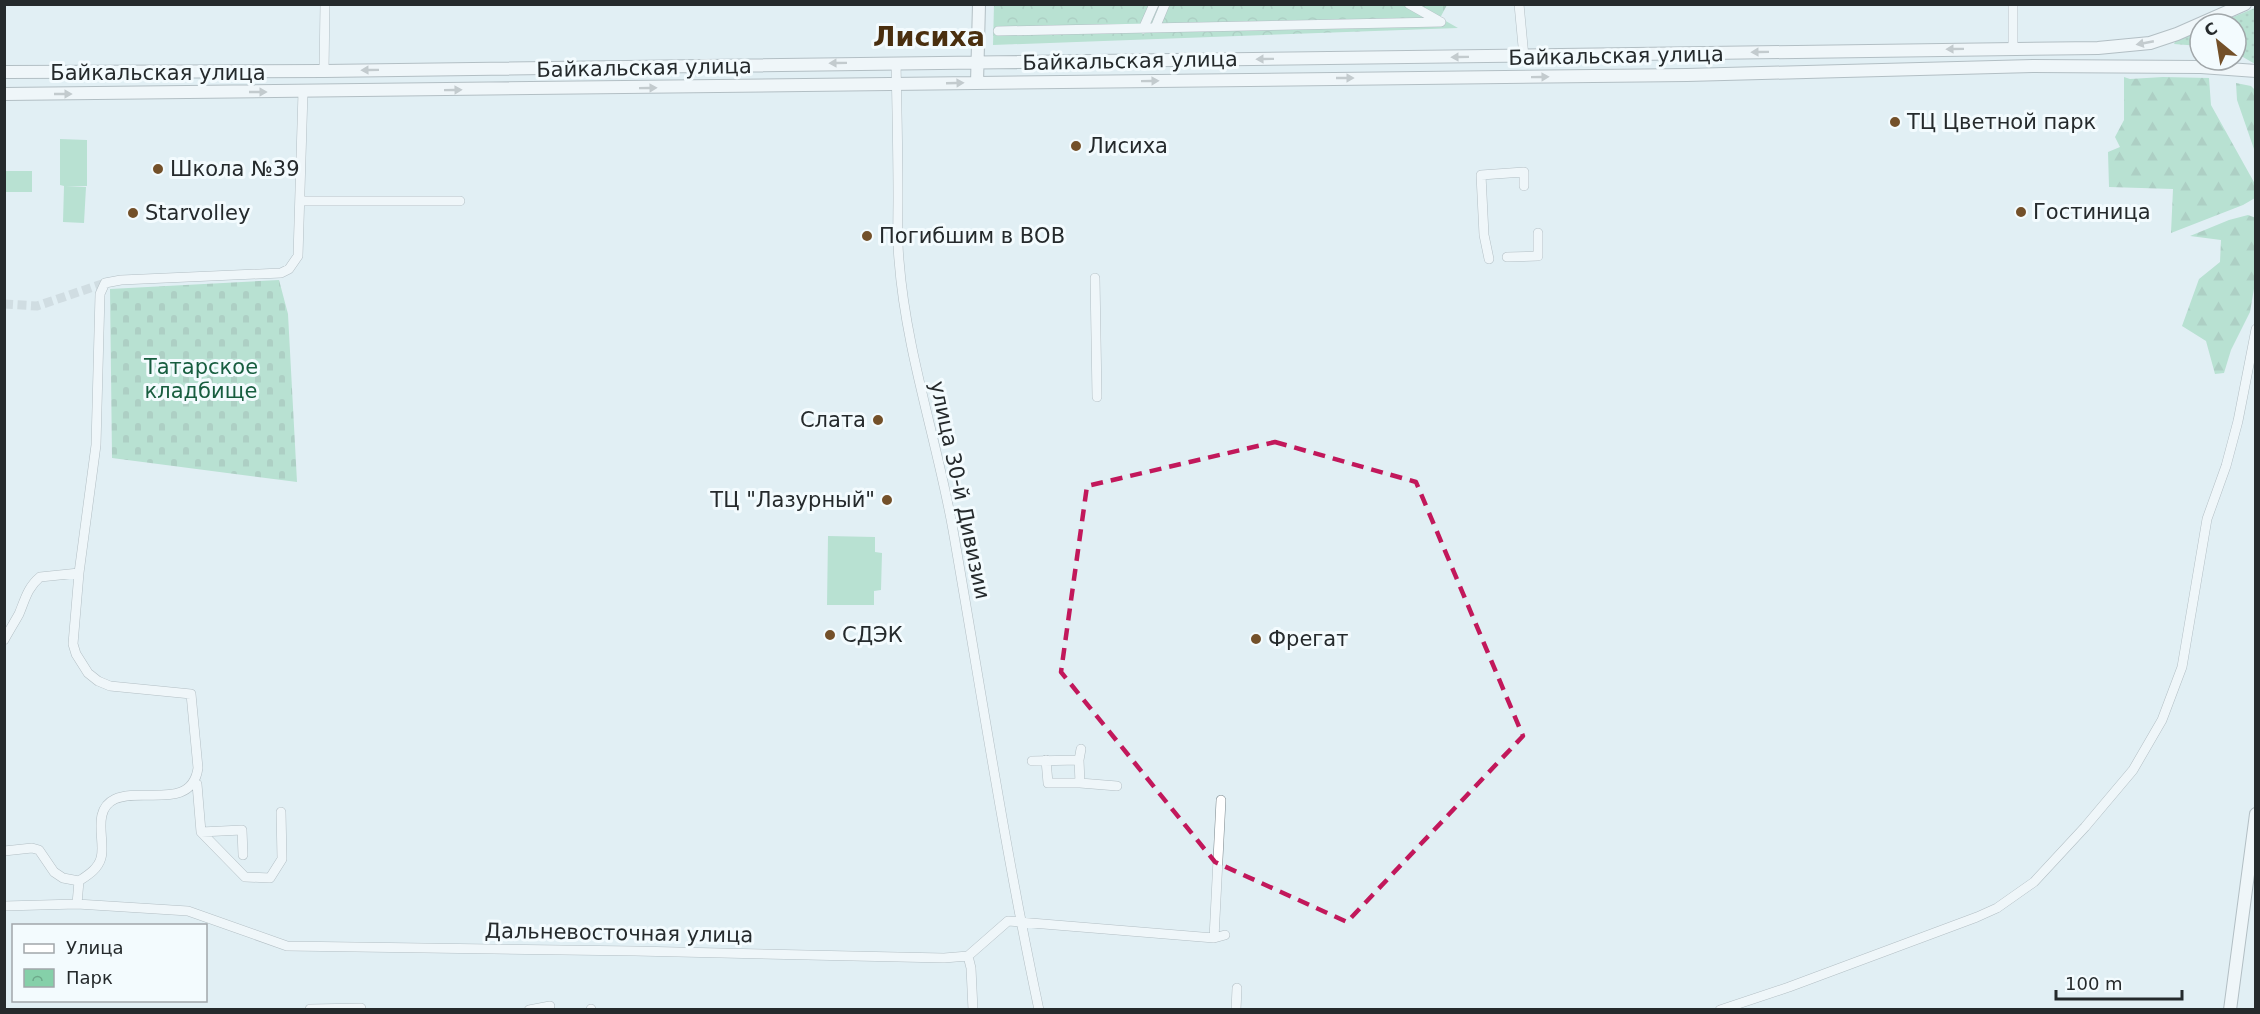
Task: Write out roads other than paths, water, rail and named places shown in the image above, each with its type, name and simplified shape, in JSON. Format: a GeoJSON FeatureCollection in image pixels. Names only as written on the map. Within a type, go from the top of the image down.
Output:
{"type":"FeatureCollection","features":[{"type":"Feature","properties":{"kind":"main road"},"geometry":{"type":"LineString","coordinates":[[977,82],[979,4]]}},
{"type":"Feature","properties":{"kind":"main road","name":"Байкальская улица"},"geometry":{"type":"LineString","coordinates":[[4,72],[324,71],[2098,48],[2142,45],[2177,34],[2245,4]]}},
{"type":"Feature","properties":{"kind":"main road","name":"Байкальская улица"},"geometry":{"type":"LineString","coordinates":[[4,94],[1698,75],[2033,66],[2201,67],[2256,71]]}},
{"type":"Feature","properties":{"kind":"main road"},"geometry":{"type":"LineString","coordinates":[[2230,1010],[2256,814]]}},
{"type":"Feature","properties":{"kind":"street"},"geometry":{"type":"LineString","coordinates":[[324,71],[325,4]]}},
{"type":"Feature","properties":{"kind":"street"},"geometry":{"type":"LineString","coordinates":[[1143,29],[1154,4]]}},
{"type":"Feature","properties":{"kind":"street"},"geometry":{"type":"LineString","coordinates":[[1155,28],[1165,4]]}},
{"type":"Feature","properties":{"kind":"street"},"geometry":{"type":"LineString","coordinates":[[998,31],[1441,22],[1409,4]]}},
{"type":"Feature","properties":{"kind":"street"},"geometry":{"type":"LineString","coordinates":[[1519,4],[1524,57]]}},
{"type":"Feature","properties":{"kind":"street"},"geometry":{"type":"LineString","coordinates":[[2013,4],[2013,48]]}},
{"type":"Feature","properties":{"kind":"street","name":"улица 30-й Дивизии"},"geometry":{"type":"LineString","coordinates":[[896,63],[899,260],[912,355],[922,387],[952,528],[1020,922],[1038,1010]]}},
{"type":"Feature","properties":{"kind":"street"},"geometry":{"type":"LineString","coordinates":[[4,851],[32,848],[39,850],[54,872],[63,878],[79,881],[92,872],[102,857],[100,827],[107,804],[117,798],[173,794],[186,790],[193,784],[198,768],[191,694],[110,686],[98,681],[88,673],[76,654],[73,644],[79,573],[96,445],[100,294],[105,283],[121,280],[281,273],[289,269],[298,256],[303,92]]}},
{"type":"Feature","properties":{"kind":"street"},"geometry":{"type":"LineString","coordinates":[[1489,259],[1484,235],[1481,175],[1524,172],[1524,186]]}},
{"type":"Feature","properties":{"kind":"street"},"geometry":{"type":"LineString","coordinates":[[301,201],[460,201]]}},
{"type":"Feature","properties":{"kind":"street"},"geometry":{"type":"LineString","coordinates":[[1507,257],[1538,256],[1538,233]]}},
{"type":"Feature","properties":{"kind":"street"},"geometry":{"type":"LineString","coordinates":[[1095,278],[1097,397]]}},
{"type":"Feature","properties":{"kind":"street"},"geometry":{"type":"LineString","coordinates":[[1720,1010],[1789,987],[1996,908],[2034,882],[2133,770],[2162,720],[2182,667],[2207,519],[2226,466],[2238,421],[2256,329]]}},
{"type":"Feature","properties":{"kind":"street"},"geometry":{"type":"LineString","coordinates":[[4,640],[19,613],[30,586],[36,580],[40,577],[79,573]]}},
{"type":"Feature","properties":{"kind":"street"},"geometry":{"type":"LineString","coordinates":[[1080,783],[1081,749]]}},
{"type":"Feature","properties":{"kind":"street"},"geometry":{"type":"LineString","coordinates":[[1046,760],[1048,783],[1117,786]]}},
{"type":"Feature","properties":{"kind":"street"},"geometry":{"type":"LineString","coordinates":[[1032,761],[1079,760]]}},
{"type":"Feature","properties":{"kind":"street"},"geometry":{"type":"LineString","coordinates":[[197,784],[201,832],[245,878],[270,878],[271,870],[282,859],[281,812]]}},
{"type":"Feature","properties":{"kind":"street"},"geometry":{"type":"LineString","coordinates":[[1214,938],[1221,800]]}},
{"type":"Feature","properties":{"kind":"street"},"geometry":{"type":"LineString","coordinates":[[201,832],[242,830],[243,855]]}},
{"type":"Feature","properties":{"kind":"street"},"geometry":{"type":"LineString","coordinates":[[78,904],[79,881]]}},
{"type":"Feature","properties":{"kind":"street","name":"Дальневосточная улица"},"geometry":{"type":"LineString","coordinates":[[4,906],[78,904],[188,911],[287,946],[944,958],[968,956]]}},
{"type":"Feature","properties":{"kind":"street"},"geometry":{"type":"LineString","coordinates":[[974,1010],[968,956],[1008,921],[1214,938],[1225,935]]}},
{"type":"Feature","properties":{"kind":"street"},"geometry":{"type":"LineString","coordinates":[[1236,1010],[1237,988]]}},
{"type":"Feature","properties":{"kind":"street"},"geometry":{"type":"LineString","coordinates":[[529,1010],[550,1006]]}},
{"type":"Feature","properties":{"kind":"street"},"geometry":{"type":"LineString","coordinates":[[310,1010],[361,1008],[361,1010]]}},
{"type":"Feature","properties":{"kind":"tunnel"},"geometry":{"type":"LineString","coordinates":[[4,304],[37,306],[105,283]]}},
{"type":"Feature","properties":{"kind":"place","name":"ТЦ Цветной парк"},"geometry":{"type":"Point","coordinates":[1895,122]}},
{"type":"Feature","properties":{"kind":"place","name":"Лисиха"},"geometry":{"type":"Point","coordinates":[1076,146]}},
{"type":"Feature","properties":{"kind":"place","name":"Школа №39"},"geometry":{"type":"Point","coordinates":[158,169]}},
{"type":"Feature","properties":{"kind":"place","name":"Гостиница"},"geometry":{"type":"Point","coordinates":[2021,212]}},
{"type":"Feature","properties":{"kind":"place","name":"Starvolley"},"geometry":{"type":"Point","coordinates":[133,213]}},
{"type":"Feature","properties":{"kind":"place","name":"Погибшим в ВОВ"},"geometry":{"type":"Point","coordinates":[867,236]}},
{"type":"Feature","properties":{"kind":"place","name":"Слата"},"geometry":{"type":"Point","coordinates":[878,420]}},
{"type":"Feature","properties":{"kind":"place","name":"ТЦ \"Лазурный\""},"geometry":{"type":"Point","coordinates":[887,500]}},
{"type":"Feature","properties":{"kind":"place","name":"СДЭК"},"geometry":{"type":"Point","coordinates":[830,635]}},
{"type":"Feature","properties":{"kind":"place","name":"Фрегат"},"geometry":{"type":"Point","coordinates":[1256,639]}},
{"type":"Feature","properties":{"kind":"district","name":"Лисиха"},"geometry":{"type":"Point","coordinates":[929,37]}},
{"type":"Feature","properties":{"kind":"park label","name":"Татарское кладбище"},"geometry":{"type":"Point","coordinates":[201,379]}}]}
